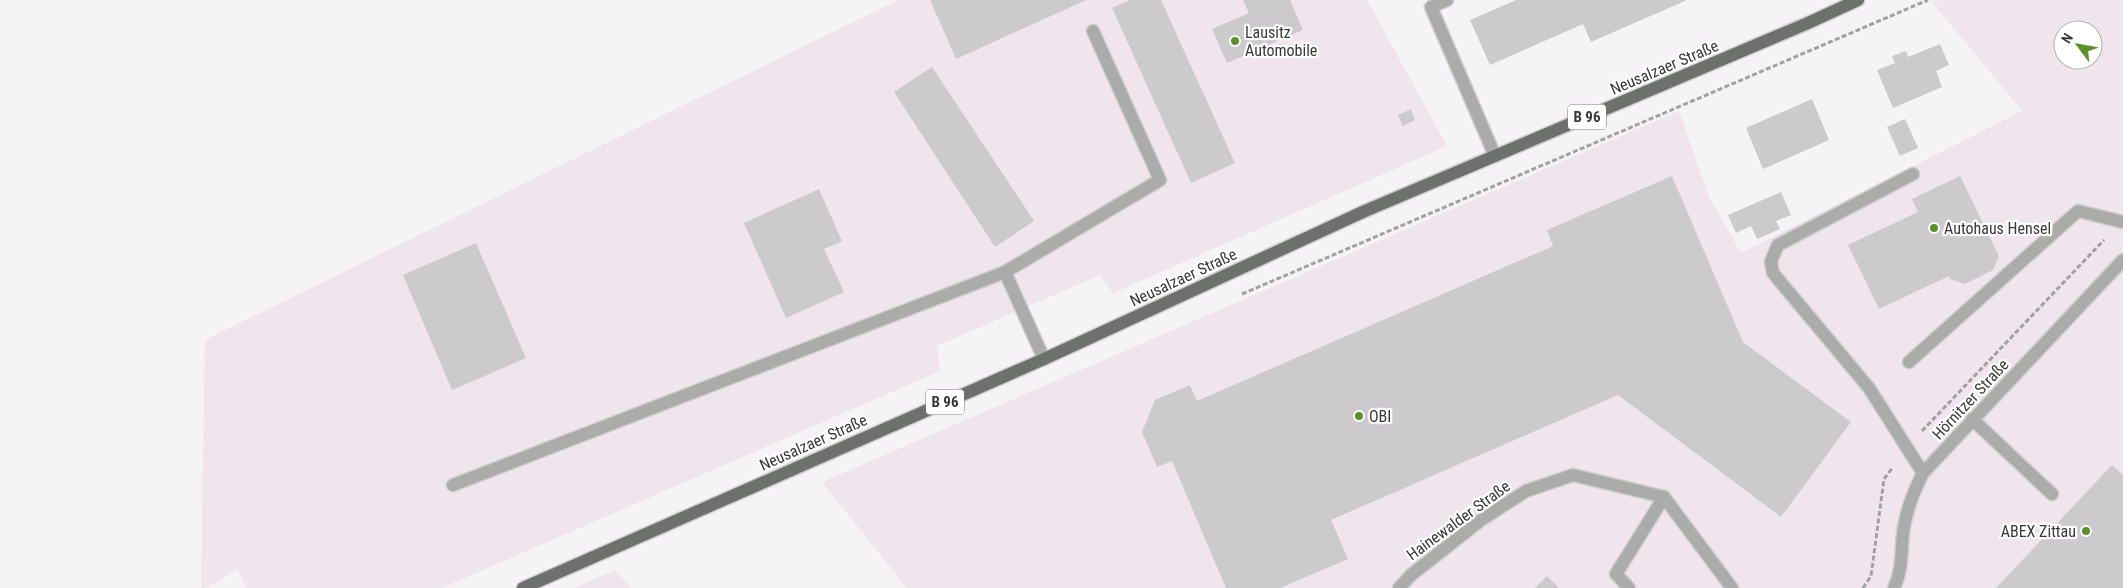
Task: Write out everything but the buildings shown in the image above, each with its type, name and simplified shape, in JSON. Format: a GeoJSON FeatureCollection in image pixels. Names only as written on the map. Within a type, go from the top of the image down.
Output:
{"type":"FeatureCollection","features":[{"type":"Feature","properties":{"kind":"main road","name":"Neusalzaer Straße"},"geometry":{"type":"LineString","coordinates":[[523,588],[1044,359],[1365,211],[1858,0]]}},
{"type":"Feature","properties":{"kind":"street"},"geometry":{"type":"LineString","coordinates":[[1447,0],[1431,7],[1495,156]]}},
{"type":"Feature","properties":{"kind":"street"},"geometry":{"type":"LineString","coordinates":[[453,485],[1005,272],[1160,180],[1093,31]]}},
{"type":"Feature","properties":{"kind":"street"},"geometry":{"type":"LineString","coordinates":[[1913,174],[1778,245],[1771,261],[1773,273],[1869,388],[1923,473]]}},
{"type":"Feature","properties":{"kind":"street"},"geometry":{"type":"LineString","coordinates":[[1909,362],[2078,211],[2123,222]]}},
{"type":"Feature","properties":{"kind":"street","name":"Hörnitzer Straße"},"geometry":{"type":"LineString","coordinates":[[1894,588],[1903,555],[1903,529],[1910,497],[1923,473],[2123,260]]}},
{"type":"Feature","properties":{"kind":"street"},"geometry":{"type":"LineString","coordinates":[[1005,272],[1044,359]]}},
{"type":"Feature","properties":{"kind":"street"},"geometry":{"type":"LineString","coordinates":[[1972,419],[2052,494]]}},
{"type":"Feature","properties":{"kind":"street","name":"Hainewalder Straße"},"geometry":{"type":"LineString","coordinates":[[1398,588],[1411,575],[1481,520],[1526,491],[1573,475],[1664,497]]}},
{"type":"Feature","properties":{"kind":"street"},"geometry":{"type":"LineString","coordinates":[[1629,588],[1616,574],[1664,497],[1732,588]]}},
{"type":"Feature","properties":{"kind":"path"},"geometry":{"type":"LineString","coordinates":[[1862,28],[1928,0]]}},
{"type":"Feature","properties":{"kind":"shaded area"},"geometry":{"type":"Polygon","coordinates":[[[898,0],[1367,0],[1447,146],[1113,293],[1100,275],[937,346],[940,371],[442,588],[246,588],[238,569],[206,588],[201,588],[205,340],[898,0]]]}},
{"type":"Feature","properties":{"kind":"shaded area"},"geometry":{"type":"Polygon","coordinates":[[[1942,0],[2123,0],[2123,588],[907,588],[822,482],[1679,111],[1709,197],[1741,253],[2022,111],[1932,2],[1942,0]]]}},
{"type":"Feature","properties":{"kind":"shaded area"},"geometry":{"type":"Polygon","coordinates":[[[615,570],[631,588],[574,588],[615,570]]]}},
{"type":"Feature","properties":{"kind":"place","name":"Lausitz Automobile"},"geometry":{"type":"Point","coordinates":[1235,41]}},
{"type":"Feature","properties":{"kind":"place","name":"Autohaus Hensel"},"geometry":{"type":"Point","coordinates":[1934,228]}},
{"type":"Feature","properties":{"kind":"place","name":"OBI"},"geometry":{"type":"Point","coordinates":[1359,416]}},
{"type":"Feature","properties":{"kind":"place","name":"ABEX Zittau"},"geometry":{"type":"Point","coordinates":[2086,531]}}]}
